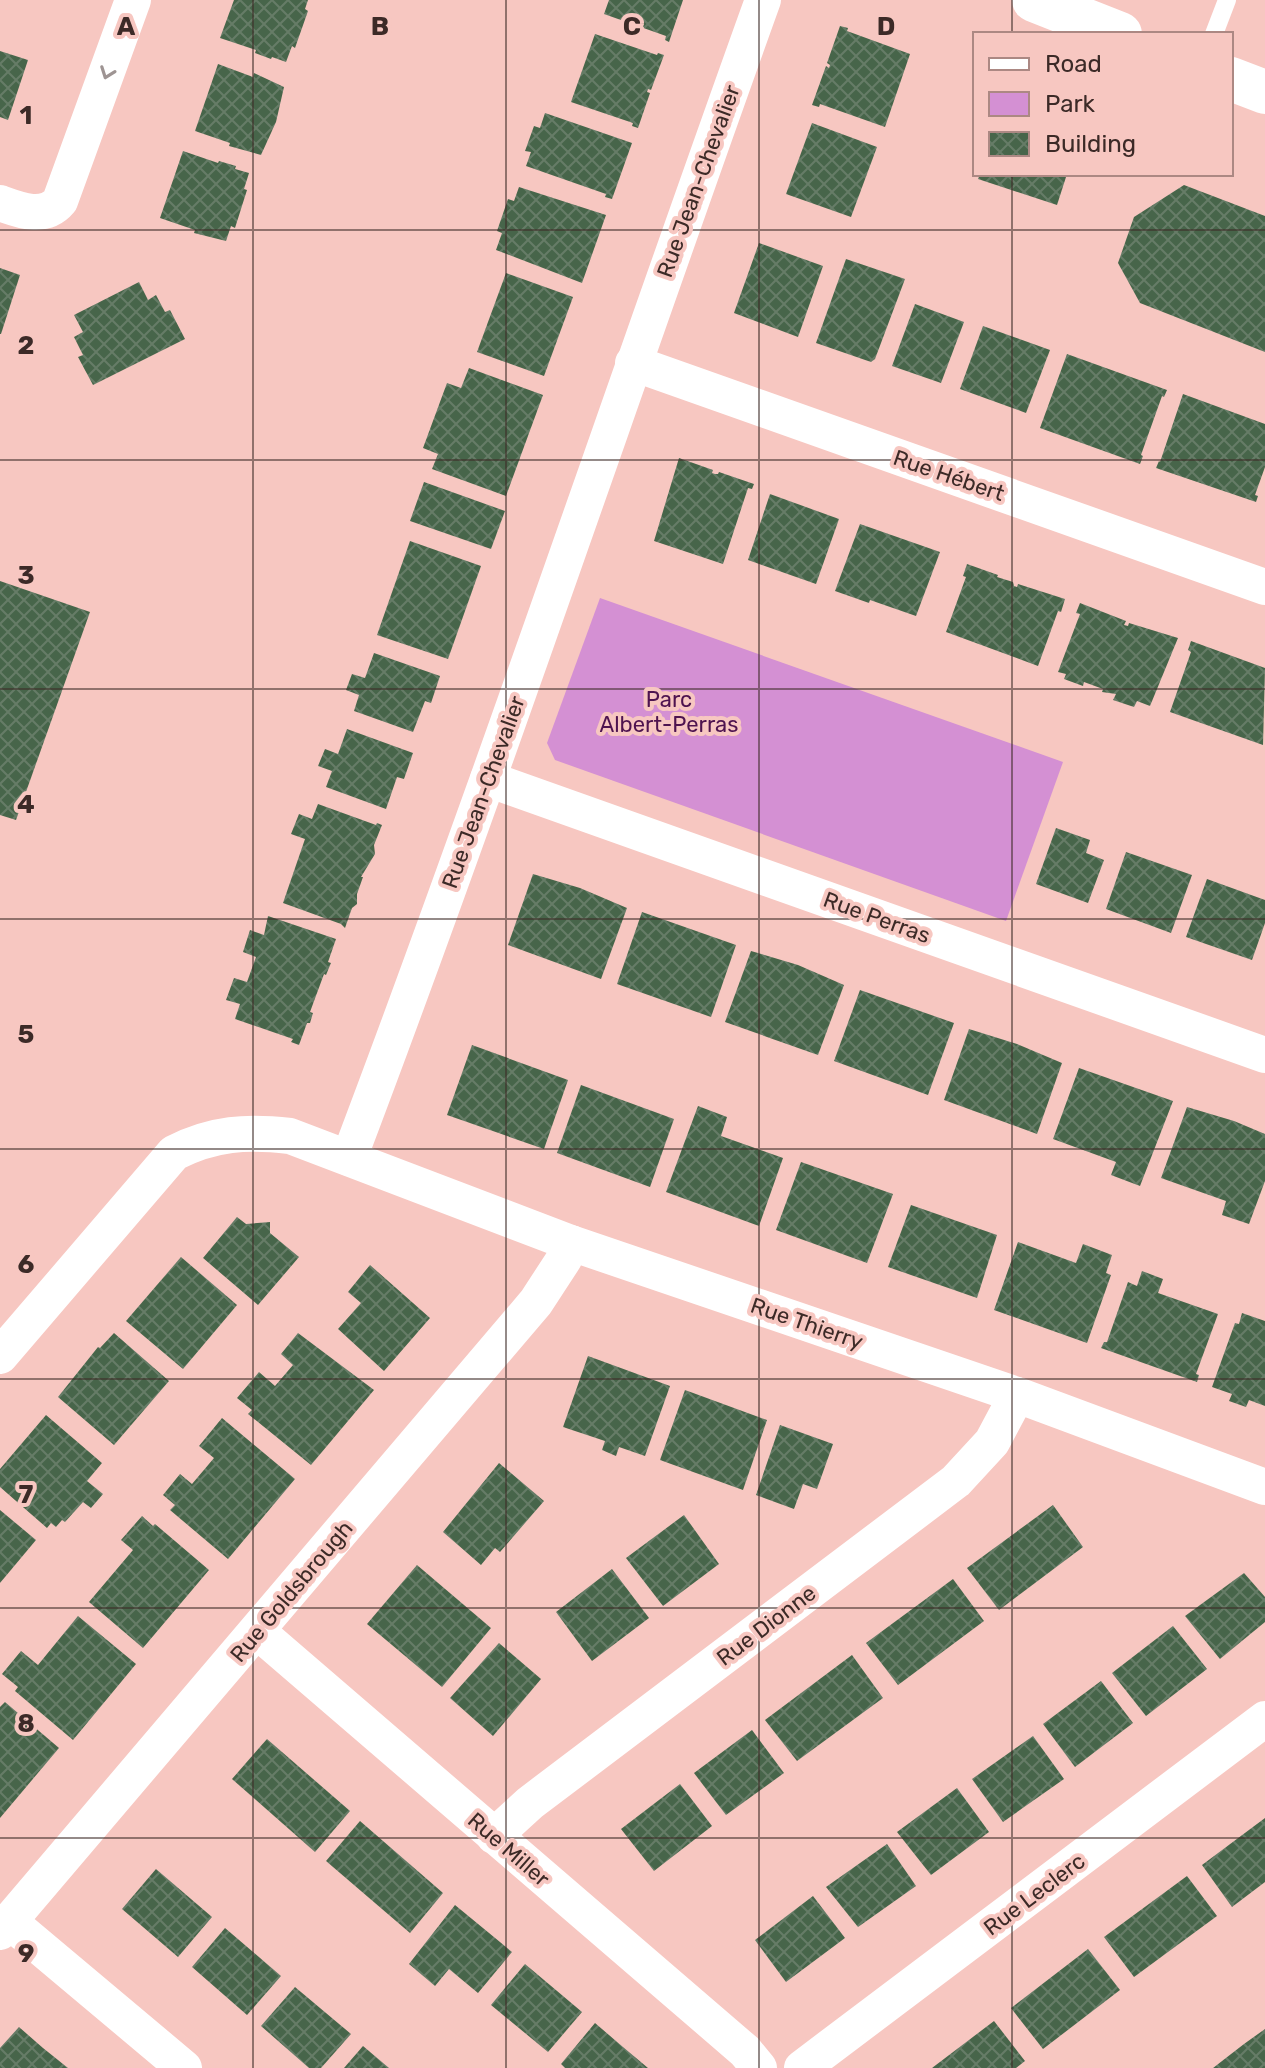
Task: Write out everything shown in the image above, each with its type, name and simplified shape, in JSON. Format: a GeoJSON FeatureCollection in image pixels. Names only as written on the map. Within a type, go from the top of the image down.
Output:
{"type":"FeatureCollection","features":[{"type":"Feature","properties":{"kind":"street"},"geometry":{"type":"LineString","coordinates":[[0,203],[22,211],[38,212],[57,206],[133,0]]}},
{"type":"Feature","properties":{"kind":"street","name":"Rue Jean-Chevalier"},"geometry":{"type":"LineString","coordinates":[[349,1158],[488,779],[763,0]]}},
{"type":"Feature","properties":{"kind":"street"},"geometry":{"type":"LineString","coordinates":[[1034,0],[1115,32]]}},
{"type":"Feature","properties":{"kind":"street"},"geometry":{"type":"LineString","coordinates":[[1233,80],[1265,92]]}},
{"type":"Feature","properties":{"kind":"street","name":"Rue Hébert"},"geometry":{"type":"LineString","coordinates":[[633,363],[1265,587]]}},
{"type":"Feature","properties":{"kind":"street","name":"Rue Perras"},"geometry":{"type":"LineString","coordinates":[[488,779],[1265,1055]]}},
{"type":"Feature","properties":{"kind":"street"},"geometry":{"type":"LineString","coordinates":[[0,1356],[174,1153],[215,1136],[257,1132],[290,1136],[349,1158]]}},
{"type":"Feature","properties":{"kind":"street","name":"Rue Thierry"},"geometry":{"type":"LineString","coordinates":[[349,1158],[571,1243],[1017,1395],[1265,1487]]}},
{"type":"Feature","properties":{"kind":"street","name":"Rue Goldsbrough"},"geometry":{"type":"LineString","coordinates":[[4,1926],[536,1302],[571,1243]]}},
{"type":"Feature","properties":{"kind":"street","name":"Rue Dionne"},"geometry":{"type":"LineString","coordinates":[[494,1836],[530,1803],[956,1481],[992,1442],[1017,1395]]}},
{"type":"Feature","properties":{"kind":"street","name":"Rue Miller"},"geometry":{"type":"LineString","coordinates":[[257,1631],[745,2051],[759,2068]]}},
{"type":"Feature","properties":{"kind":"street","name":"Rue Leclerc"},"geometry":{"type":"LineString","coordinates":[[802,2068],[1265,1719]]}},
{"type":"Feature","properties":{"kind":"street"},"geometry":{"type":"LineString","coordinates":[[4,1926],[184,2068]]}},
{"type":"Feature","properties":{"kind":"lane"},"geometry":{"type":"LineString","coordinates":[[1215,32],[1227,0]]}},
{"type":"Feature","properties":{"kind":"green space","name":"Parc Albert-Perras"},"geometry":{"type":"Polygon","coordinates":[[[600,598],[1063,762],[1006,921],[555,760],[547,743],[600,598]]]}},
{"type":"Feature","properties":{"kind":"building"},"geometry":{"type":"Polygon","coordinates":[[[234,0],[308,0],[305,9],[308,11],[295,48],[292,46],[286,62],[220,38],[234,0]]]}},
{"type":"Feature","properties":{"kind":"building"},"geometry":{"type":"Polygon","coordinates":[[[609,0],[683,0],[669,42],[665,40],[666,36],[604,14],[609,0]]]}},
{"type":"Feature","properties":{"kind":"building"},"geometry":{"type":"Polygon","coordinates":[[[840,26],[910,54],[885,127],[820,104],[819,107],[812,105],[826,66],[829,68],[827,63],[840,26]]]}},
{"type":"Feature","properties":{"kind":"building"},"geometry":{"type":"Polygon","coordinates":[[[595,34],[664,55],[651,90],[648,89],[650,93],[638,128],[632,126],[633,123],[571,102],[595,34]]]}},
{"type":"Feature","properties":{"kind":"building"},"geometry":{"type":"Polygon","coordinates":[[[0,51],[28,60],[8,120],[0,117],[0,51]]]}},
{"type":"Feature","properties":{"kind":"building"},"geometry":{"type":"Polygon","coordinates":[[[218,64],[253,77],[254,73],[284,87],[276,122],[261,155],[229,146],[230,143],[195,131],[218,64]]]}},
{"type":"Feature","properties":{"kind":"building"},"geometry":{"type":"Polygon","coordinates":[[[545,113],[632,143],[612,199],[605,197],[606,194],[526,166],[531,152],[525,151],[534,126],[540,128],[545,113]]]}},
{"type":"Feature","properties":{"kind":"building"},"geometry":{"type":"Polygon","coordinates":[[[812,123],[877,147],[851,217],[786,194],[812,123]]]}},
{"type":"Feature","properties":{"kind":"building"},"geometry":{"type":"Polygon","coordinates":[[[183,151],[236,166],[235,169],[249,173],[235,228],[231,226],[226,241],[194,233],[195,230],[160,218],[183,151]]]}},
{"type":"Feature","properties":{"kind":"building"},"geometry":{"type":"Polygon","coordinates":[[[979,176],[1066,176],[1057,205],[978,179],[979,176]]]}},
{"type":"Feature","properties":{"kind":"building"},"geometry":{"type":"Polygon","coordinates":[[[1184,185],[1265,216],[1265,352],[1140,303],[1118,263],[1134,217],[1184,185]]]}},
{"type":"Feature","properties":{"kind":"building"},"geometry":{"type":"Polygon","coordinates":[[[519,187],[606,215],[582,283],[496,250],[502,233],[497,231],[508,199],[514,201],[519,187]]]}},
{"type":"Feature","properties":{"kind":"building"},"geometry":{"type":"Polygon","coordinates":[[[759,243],[823,266],[798,337],[734,313],[759,243]]]}},
{"type":"Feature","properties":{"kind":"building"},"geometry":{"type":"Polygon","coordinates":[[[846,259],[905,279],[875,359],[871,362],[816,343],[846,259]]]}},
{"type":"Feature","properties":{"kind":"building"},"geometry":{"type":"Polygon","coordinates":[[[0,268],[20,275],[1,334],[0,334],[0,268]]]}},
{"type":"Feature","properties":{"kind":"building"},"geometry":{"type":"Polygon","coordinates":[[[506,273],[573,297],[544,376],[477,352],[506,273]]]}},
{"type":"Feature","properties":{"kind":"building"},"geometry":{"type":"Polygon","coordinates":[[[139,282],[148,300],[156,295],[165,312],[170,310],[185,339],[93,385],[78,357],[83,355],[74,337],[83,332],[74,315],[139,282]]]}},
{"type":"Feature","properties":{"kind":"building"},"geometry":{"type":"Polygon","coordinates":[[[915,304],[964,322],[941,383],[892,366],[915,304]]]}},
{"type":"Feature","properties":{"kind":"building"},"geometry":{"type":"Polygon","coordinates":[[[983,326],[1050,350],[1026,413],[960,389],[983,326]]]}},
{"type":"Feature","properties":{"kind":"building"},"geometry":{"type":"Polygon","coordinates":[[[1067,354],[1167,390],[1162,396],[1140,464],[1040,428],[1067,354]]]}},
{"type":"Feature","properties":{"kind":"building"},"geometry":{"type":"Polygon","coordinates":[[[469,368],[543,395],[506,496],[432,469],[438,454],[423,448],[447,383],[461,388],[469,368]]]}},
{"type":"Feature","properties":{"kind":"building"},"geometry":{"type":"Polygon","coordinates":[[[1183,394],[1265,424],[1265,467],[1255,495],[1258,496],[1256,502],[1156,468],[1183,394]]]}},
{"type":"Feature","properties":{"kind":"building"},"geometry":{"type":"Polygon","coordinates":[[[679,458],[713,470],[712,473],[719,472],[754,484],[752,489],[748,488],[723,564],[654,541],[679,458]]]}},
{"type":"Feature","properties":{"kind":"building"},"geometry":{"type":"Polygon","coordinates":[[[424,482],[505,511],[491,549],[410,521],[424,482]]]}},
{"type":"Feature","properties":{"kind":"building"},"geometry":{"type":"Polygon","coordinates":[[[770,494],[839,519],[816,584],[748,560],[770,494]]]}},
{"type":"Feature","properties":{"kind":"building"},"geometry":{"type":"Polygon","coordinates":[[[860,524],[940,552],[916,616],[835,591],[860,524]]]}},
{"type":"Feature","properties":{"kind":"building"},"geometry":{"type":"Polygon","coordinates":[[[410,541],[481,566],[448,659],[377,635],[410,541]]]}},
{"type":"Feature","properties":{"kind":"building"},"geometry":{"type":"Polygon","coordinates":[[[967,564],[1013,582],[1014,586],[1018,584],[1065,599],[1038,666],[946,632],[966,577],[963,576],[967,564]]]}},
{"type":"Feature","properties":{"kind":"building"},"geometry":{"type":"Polygon","coordinates":[[[0,581],[90,612],[16,820],[0,815],[0,581]]]}},
{"type":"Feature","properties":{"kind":"building"},"geometry":{"type":"Polygon","coordinates":[[[1080,603],[1126,621],[1124,625],[1128,626],[1129,623],[1178,638],[1150,706],[1137,701],[1134,707],[1113,700],[1116,694],[1102,692],[1103,689],[1084,682],[1083,686],[1064,679],[1066,674],[1058,672],[1080,614],[1076,613],[1080,603]]]}},
{"type":"Feature","properties":{"kind":"building"},"geometry":{"type":"Polygon","coordinates":[[[1191,641],[1265,668],[1263,745],[1170,712],[1191,652],[1188,650],[1191,641]]]}},
{"type":"Feature","properties":{"kind":"building"},"geometry":{"type":"Polygon","coordinates":[[[374,653],[440,676],[431,703],[425,701],[413,732],[354,711],[359,695],[346,690],[352,674],[365,678],[374,653]]]}},
{"type":"Feature","properties":{"kind":"building"},"geometry":{"type":"Polygon","coordinates":[[[347,729],[413,753],[404,779],[397,777],[386,809],[326,787],[332,771],[318,766],[325,749],[338,754],[347,729]]]}},
{"type":"Feature","properties":{"kind":"building"},"geometry":{"type":"Polygon","coordinates":[[[318,804],[382,825],[374,845],[375,854],[361,877],[357,904],[352,908],[345,928],[283,903],[305,839],[291,834],[299,814],[312,819],[318,804]]]}},
{"type":"Feature","properties":{"kind":"building"},"geometry":{"type":"Polygon","coordinates":[[[1056,828],[1090,840],[1086,853],[1104,860],[1088,903],[1036,884],[1056,828]]]}},
{"type":"Feature","properties":{"kind":"building"},"geometry":{"type":"Polygon","coordinates":[[[1126,852],[1192,875],[1171,933],[1106,909],[1126,852]]]}},
{"type":"Feature","properties":{"kind":"building"},"geometry":{"type":"Polygon","coordinates":[[[533,874],[580,888],[627,908],[601,979],[508,945],[533,874]]]}},
{"type":"Feature","properties":{"kind":"building"},"geometry":{"type":"Polygon","coordinates":[[[1207,879],[1265,900],[1265,923],[1252,960],[1186,937],[1207,879]]]}},
{"type":"Feature","properties":{"kind":"building"},"geometry":{"type":"Polygon","coordinates":[[[642,912],[736,945],[711,1017],[617,984],[642,912]]]}},
{"type":"Feature","properties":{"kind":"building"},"geometry":{"type":"Polygon","coordinates":[[[268,916],[336,939],[328,962],[331,963],[324,974],[310,1012],[313,1013],[310,1023],[307,1023],[299,1045],[291,1042],[293,1039],[235,1019],[240,1004],[226,1000],[234,978],[247,982],[256,957],[243,952],[250,930],[264,935],[268,916]]]}},
{"type":"Feature","properties":{"kind":"building"},"geometry":{"type":"Polygon","coordinates":[[[751,951],[798,965],[844,985],[818,1055],[725,1022],[751,951]]]}},
{"type":"Feature","properties":{"kind":"building"},"geometry":{"type":"Polygon","coordinates":[[[860,990],[954,1023],[928,1095],[834,1061],[860,990]]]}},
{"type":"Feature","properties":{"kind":"building"},"geometry":{"type":"Polygon","coordinates":[[[969,1029],[1062,1063],[1037,1134],[944,1100],[969,1029]]]}},
{"type":"Feature","properties":{"kind":"building"},"geometry":{"type":"Polygon","coordinates":[[[472,1045],[568,1080],[544,1149],[447,1115],[472,1045]]]}},
{"type":"Feature","properties":{"kind":"building"},"geometry":{"type":"Polygon","coordinates":[[[1079,1068],[1173,1101],[1140,1186],[1111,1175],[1116,1162],[1053,1139],[1079,1068]]]}},
{"type":"Feature","properties":{"kind":"building"},"geometry":{"type":"Polygon","coordinates":[[[581,1085],[674,1119],[650,1187],[557,1153],[581,1085]]]}},
{"type":"Feature","properties":{"kind":"building"},"geometry":{"type":"Polygon","coordinates":[[[698,1106],[727,1117],[721,1136],[783,1158],[759,1226],[666,1192],[698,1106]]]}},
{"type":"Feature","properties":{"kind":"building"},"geometry":{"type":"Polygon","coordinates":[[[1187,1107],[1265,1134],[1265,1181],[1249,1224],[1222,1215],[1226,1201],[1161,1178],[1187,1107]]]}},
{"type":"Feature","properties":{"kind":"building"},"geometry":{"type":"Polygon","coordinates":[[[801,1162],[893,1194],[867,1263],[776,1230],[801,1162]]]}},
{"type":"Feature","properties":{"kind":"building"},"geometry":{"type":"Polygon","coordinates":[[[911,1205],[997,1235],[977,1298],[888,1267],[911,1205]]]}},
{"type":"Feature","properties":{"kind":"building"},"geometry":{"type":"Polygon","coordinates":[[[237,1217],[246,1224],[270,1222],[270,1233],[299,1257],[258,1305],[203,1258],[237,1217]]]}},
{"type":"Feature","properties":{"kind":"building"},"geometry":{"type":"Polygon","coordinates":[[[1018,1242],[1076,1263],[1083,1244],[1112,1255],[1106,1273],[1111,1275],[1087,1343],[994,1310],[1018,1242]]]}},
{"type":"Feature","properties":{"kind":"building"},"geometry":{"type":"Polygon","coordinates":[[[181,1257],[237,1305],[183,1369],[126,1321],[181,1257]]]}},
{"type":"Feature","properties":{"kind":"building"},"geometry":{"type":"Polygon","coordinates":[[[370,1265],[430,1318],[384,1371],[338,1329],[361,1303],[348,1292],[370,1265]]]}},
{"type":"Feature","properties":{"kind":"building"},"geometry":{"type":"Polygon","coordinates":[[[1142,1271],[1163,1279],[1158,1293],[1218,1314],[1196,1374],[1199,1375],[1197,1382],[1101,1348],[1107,1342],[1128,1282],[1137,1286],[1142,1271]]]}},
{"type":"Feature","properties":{"kind":"building"},"geometry":{"type":"Polygon","coordinates":[[[1242,1313],[1265,1321],[1265,1406],[1249,1400],[1246,1407],[1229,1401],[1232,1394],[1212,1387],[1235,1323],[1239,1324],[1242,1313]]]}},
{"type":"Feature","properties":{"kind":"building"},"geometry":{"type":"Polygon","coordinates":[[[114,1333],[169,1381],[114,1445],[58,1397],[98,1347],[114,1333]]]}},
{"type":"Feature","properties":{"kind":"building"},"geometry":{"type":"Polygon","coordinates":[[[298,1333],[374,1390],[311,1465],[248,1414],[252,1410],[237,1398],[259,1372],[275,1386],[293,1365],[281,1354],[298,1333]]]}},
{"type":"Feature","properties":{"kind":"building"},"geometry":{"type":"Polygon","coordinates":[[[588,1356],[670,1386],[645,1456],[619,1447],[616,1456],[602,1450],[605,1441],[563,1427],[588,1356]]]}},
{"type":"Feature","properties":{"kind":"building"},"geometry":{"type":"Polygon","coordinates":[[[685,1390],[767,1420],[743,1490],[660,1460],[685,1390]]]}},
{"type":"Feature","properties":{"kind":"building"},"geometry":{"type":"Polygon","coordinates":[[[46,1415],[102,1463],[87,1481],[103,1494],[91,1508],[83,1502],[65,1522],[62,1520],[56,1527],[51,1523],[47,1528],[0,1487],[0,1469],[46,1415]]]}},
{"type":"Feature","properties":{"kind":"building"},"geometry":{"type":"Polygon","coordinates":[[[222,1418],[295,1479],[228,1559],[170,1510],[175,1505],[163,1495],[180,1474],[192,1484],[214,1458],[199,1446],[222,1418]]]}},
{"type":"Feature","properties":{"kind":"building"},"geometry":{"type":"Polygon","coordinates":[[[780,1425],[833,1444],[817,1489],[803,1484],[794,1509],[756,1495],[780,1425]]]}},
{"type":"Feature","properties":{"kind":"building"},"geometry":{"type":"Polygon","coordinates":[[[499,1463],[544,1501],[500,1552],[495,1548],[481,1565],[443,1532],[499,1463]]]}},
{"type":"Feature","properties":{"kind":"building"},"geometry":{"type":"Polygon","coordinates":[[[1053,1505],[1083,1547],[999,1610],[967,1568],[1053,1505]]]}},
{"type":"Feature","properties":{"kind":"building"},"geometry":{"type":"Polygon","coordinates":[[[0,1510],[36,1540],[0,1583],[0,1510]]]}},
{"type":"Feature","properties":{"kind":"building"},"geometry":{"type":"Polygon","coordinates":[[[684,1515],[719,1564],[663,1606],[626,1558],[684,1515]]]}},
{"type":"Feature","properties":{"kind":"building"},"geometry":{"type":"Polygon","coordinates":[[[142,1516],[209,1570],[143,1648],[89,1602],[133,1550],[121,1540],[142,1516]]]}},
{"type":"Feature","properties":{"kind":"building"},"geometry":{"type":"Polygon","coordinates":[[[417,1565],[491,1628],[442,1687],[367,1624],[417,1565]]]}},
{"type":"Feature","properties":{"kind":"building"},"geometry":{"type":"Polygon","coordinates":[[[612,1569],[649,1618],[592,1661],[556,1612],[612,1569]]]}},
{"type":"Feature","properties":{"kind":"building"},"geometry":{"type":"Polygon","coordinates":[[[1244,1573],[1265,1597],[1265,1622],[1220,1659],[1185,1616],[1244,1573]]]}},
{"type":"Feature","properties":{"kind":"building"},"geometry":{"type":"Polygon","coordinates":[[[953,1579],[984,1621],[898,1685],[866,1643],[953,1579]]]}},
{"type":"Feature","properties":{"kind":"building"},"geometry":{"type":"Polygon","coordinates":[[[78,1616],[136,1664],[73,1740],[15,1691],[18,1687],[2,1674],[21,1651],[38,1665],[78,1616]]]}},
{"type":"Feature","properties":{"kind":"building"},"geometry":{"type":"Polygon","coordinates":[[[1173,1626],[1207,1669],[1146,1716],[1112,1673],[1173,1626]]]}},
{"type":"Feature","properties":{"kind":"building"},"geometry":{"type":"Polygon","coordinates":[[[499,1643],[541,1679],[493,1736],[450,1698],[499,1643]]]}},
{"type":"Feature","properties":{"kind":"building"},"geometry":{"type":"Polygon","coordinates":[[[852,1655],[883,1698],[797,1761],[765,1720],[852,1655]]]}},
{"type":"Feature","properties":{"kind":"building"},"geometry":{"type":"Polygon","coordinates":[[[1101,1681],[1133,1723],[1075,1767],[1043,1724],[1101,1681]]]}},
{"type":"Feature","properties":{"kind":"building"},"geometry":{"type":"Polygon","coordinates":[[[5,1702],[59,1748],[0,1818],[0,1707],[5,1702]]]}},
{"type":"Feature","properties":{"kind":"building"},"geometry":{"type":"Polygon","coordinates":[[[752,1730],[784,1773],[726,1815],[694,1773],[752,1730]]]}},
{"type":"Feature","properties":{"kind":"building"},"geometry":{"type":"Polygon","coordinates":[[[1033,1736],[1064,1779],[1003,1822],[972,1779],[1033,1736]]]}},
{"type":"Feature","properties":{"kind":"building"},"geometry":{"type":"Polygon","coordinates":[[[267,1739],[350,1811],[315,1852],[232,1779],[267,1739]]]}},
{"type":"Feature","properties":{"kind":"building"},"geometry":{"type":"Polygon","coordinates":[[[680,1784],[712,1826],[654,1871],[621,1829],[680,1784]]]}},
{"type":"Feature","properties":{"kind":"building"},"geometry":{"type":"Polygon","coordinates":[[[957,1788],[989,1832],[931,1875],[897,1832],[957,1788]]]}},
{"type":"Feature","properties":{"kind":"building"},"geometry":{"type":"Polygon","coordinates":[[[1265,1818],[1265,1882],[1232,1907],[1202,1865],[1265,1818]]]}},
{"type":"Feature","properties":{"kind":"building"},"geometry":{"type":"Polygon","coordinates":[[[360,1821],[443,1893],[410,1933],[326,1861],[360,1821]]]}},
{"type":"Feature","properties":{"kind":"building"},"geometry":{"type":"Polygon","coordinates":[[[887,1844],[916,1886],[858,1927],[826,1887],[887,1844]]]}},
{"type":"Feature","properties":{"kind":"building"},"geometry":{"type":"Polygon","coordinates":[[[156,1869],[212,1917],[178,1957],[122,1909],[156,1869]]]}},
{"type":"Feature","properties":{"kind":"building"},"geometry":{"type":"Polygon","coordinates":[[[1187,1876],[1217,1916],[1134,1977],[1104,1937],[1187,1876]]]}},
{"type":"Feature","properties":{"kind":"building"},"geometry":{"type":"Polygon","coordinates":[[[813,1896],[845,1938],[786,1982],[755,1940],[813,1896]]]}},
{"type":"Feature","properties":{"kind":"building"},"geometry":{"type":"Polygon","coordinates":[[[455,1905],[512,1952],[478,1993],[449,1969],[435,1986],[409,1964],[455,1905]]]}},
{"type":"Feature","properties":{"kind":"building"},"geometry":{"type":"Polygon","coordinates":[[[225,1928],[281,1976],[247,2015],[192,1967],[225,1928]]]}},
{"type":"Feature","properties":{"kind":"building"},"geometry":{"type":"Polygon","coordinates":[[[1088,1949],[1120,1990],[1043,2049],[1011,2008],[1088,1949]]]}},
{"type":"Feature","properties":{"kind":"building"},"geometry":{"type":"Polygon","coordinates":[[[525,1964],[582,2012],[548,2052],[491,2005],[525,1964]]]}},
{"type":"Feature","properties":{"kind":"building"},"geometry":{"type":"Polygon","coordinates":[[[295,1987],[351,2034],[321,2068],[309,2068],[261,2026],[295,1987]]]}},
{"type":"Feature","properties":{"kind":"building"},"geometry":{"type":"Polygon","coordinates":[[[994,2021],[1025,2061],[1016,2068],[932,2068],[994,2021]]]}},
{"type":"Feature","properties":{"kind":"building"},"geometry":{"type":"Polygon","coordinates":[[[595,2023],[648,2068],[565,2068],[561,2064],[595,2023]]]}},
{"type":"Feature","properties":{"kind":"building"},"geometry":{"type":"Polygon","coordinates":[[[19,2027],[68,2068],[0,2068],[0,2048],[19,2027]]]}},
{"type":"Feature","properties":{"kind":"building"},"geometry":{"type":"Polygon","coordinates":[[[1265,2029],[1265,2068],[1213,2068],[1244,2044],[1265,2029]]]}},
{"type":"Feature","properties":{"kind":"building"},"geometry":{"type":"Polygon","coordinates":[[[363,2046],[389,2068],[344,2068],[363,2046]]]}}]}
